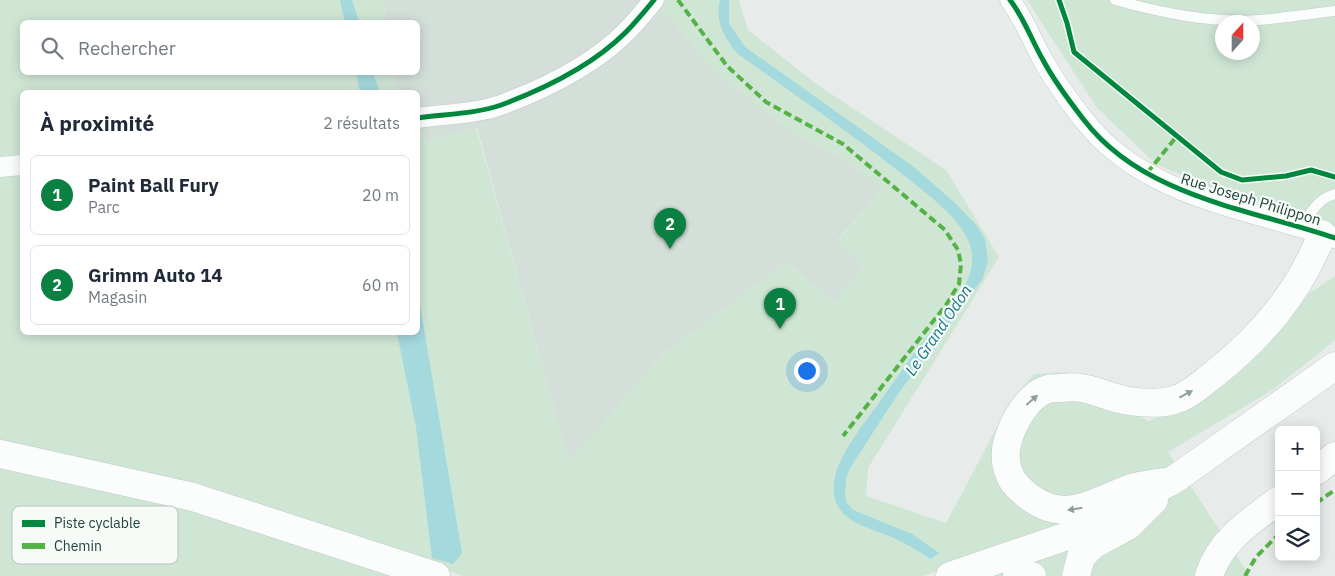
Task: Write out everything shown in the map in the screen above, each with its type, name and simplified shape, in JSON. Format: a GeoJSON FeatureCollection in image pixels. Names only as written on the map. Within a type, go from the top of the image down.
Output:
{"type":"FeatureCollection","features":[{"type":"Feature","properties":{"kind":"main road"},"geometry":{"type":"LineString","coordinates":[[1172,481],[1133,488],[1076,510],[1059,510],[1028,497],[1014,483],[1007,466],[1005,449],[1011,428],[1024,407],[1045,390],[1073,386],[1097,390],[1129,401],[1152,403],[1175,400],[1195,389],[1236,357],[1276,314],[1307,270],[1320,233]]}},
{"type":"Feature","properties":{"kind":"main road"},"geometry":{"type":"LineString","coordinates":[[950,576],[1073,534],[1172,481],[1335,366]]}},
{"type":"Feature","properties":{"kind":"main road"},"geometry":{"type":"LineString","coordinates":[[0,454],[193,497],[436,576]]}},
{"type":"Feature","properties":{"kind":"main road"},"geometry":{"type":"LineString","coordinates":[[1320,468],[1335,456]]}},
{"type":"Feature","properties":{"kind":"main road"},"geometry":{"type":"LineString","coordinates":[[1076,576],[1081,557],[1093,545],[1128,526],[1172,481]]}},
{"type":"Feature","properties":{"kind":"main road"},"geometry":{"type":"LineString","coordinates":[[1210,576],[1218,555],[1234,534],[1275,503]]}},
{"type":"Feature","properties":{"kind":"main road"},"geometry":{"type":"LineString","coordinates":[[1016,576],[1023,574],[1032,576]]}},
{"type":"Feature","properties":{"kind":"street"},"geometry":{"type":"LineString","coordinates":[[420,118],[475,111],[500,105],[557,80],[592,59],[625,33],[654,0]]}},
{"type":"Feature","properties":{"kind":"street","name":"Rue Joseph Philippon"},"geometry":{"type":"LineString","coordinates":[[1010,0],[1044,63],[1084,121],[1099,138],[1120,154],[1169,186],[1210,201],[1320,233]]}},
{"type":"Feature","properties":{"kind":"street"},"geometry":{"type":"LineString","coordinates":[[0,167],[20,165]]}},
{"type":"Feature","properties":{"kind":"lane"},"geometry":{"type":"LineString","coordinates":[[1115,0],[1184,16],[1223,20],[1259,20],[1335,11]]}},
{"type":"Feature","properties":{"kind":"lane"},"geometry":{"type":"LineString","coordinates":[[1320,233],[1309,214],[1323,197],[1335,194]]}},
{"type":"Feature","properties":{"kind":"shaded area"},"geometry":{"type":"Polygon","coordinates":[[[383,0],[654,0],[794,134],[837,154],[883,188],[837,241],[864,266],[834,303],[787,262],[661,356],[569,463],[477,128],[427,141],[420,131],[420,90],[396,90],[393,75],[420,75],[420,20],[386,20],[383,0]]]}},
{"type":"Feature","properties":{"kind":"green space"},"geometry":{"type":"Polygon","coordinates":[[[0,0],[383,0],[386,20],[20,20],[20,75],[393,75],[396,90],[20,90],[20,335],[420,335],[420,131],[427,141],[476,128],[569,462],[661,356],[787,262],[834,303],[864,266],[837,242],[883,188],[837,154],[794,134],[713,71],[654,0],[739,0],[748,30],[815,83],[946,170],[999,257],[868,468],[866,496],[946,523],[1011,401],[1034,374],[1066,372],[1148,421],[1182,408],[1267,342],[1310,293],[1335,276],[1335,340],[1274,389],[1168,452],[1250,576],[965,576],[952,566],[923,576],[464,576],[393,552],[415,576],[0,576],[0,0]]]}},
{"type":"Feature","properties":{"kind":"green space"},"geometry":{"type":"Polygon","coordinates":[[[1027,0],[1335,0],[1335,226],[1309,215],[1224,193],[1156,164],[1097,108],[1027,0]]]}},
{"type":"Feature","properties":{"kind":"water"},"geometry":{"type":"Polygon","coordinates":[[[340,0],[352,0],[358,20],[345,20],[340,0]]]}},
{"type":"Feature","properties":{"kind":"water","name":"Le Grand Odon"},"geometry":{"type":"Polygon","coordinates":[[[720,0],[729,0],[729,23],[745,47],[914,167],[956,204],[977,226],[985,239],[988,260],[983,278],[898,394],[850,468],[846,479],[845,495],[847,503],[853,510],[912,534],[939,553],[931,559],[901,542],[849,519],[837,504],[834,495],[834,481],[844,454],[854,437],[917,349],[957,300],[971,271],[972,256],[969,242],[950,214],[923,191],[886,161],[738,54],[725,36],[720,23],[720,0]]]}},
{"type":"Feature","properties":{"kind":"water"},"geometry":{"type":"Polygon","coordinates":[[[356,75],[374,75],[379,90],[360,90],[356,75]]]}},
{"type":"Feature","properties":{"kind":"water"},"geometry":{"type":"Polygon","coordinates":[[[420,306],[462,553],[453,564],[432,558],[416,427],[397,335],[420,335],[420,306]]]}},
{"type":"Feature","properties":{"kind":"marked path"},"geometry":{"type":"LineString","coordinates":[[678,0],[727,66],[766,102],[843,144],[945,230],[958,250],[961,264],[959,284],[946,305],[843,436]]}},
{"type":"Feature","properties":{"kind":"marked path"},"geometry":{"type":"LineString","coordinates":[[1147,173],[1177,136]]}},
{"type":"Feature","properties":{"kind":"marked path"},"geometry":{"type":"LineString","coordinates":[[1320,500],[1335,490]]}},
{"type":"Feature","properties":{"kind":"marked path"},"geometry":{"type":"LineString","coordinates":[[1245,576],[1256,557],[1275,538]]}},
{"type":"Feature","properties":{"kind":"cycle path"},"geometry":{"type":"LineString","coordinates":[[420,118],[491,108],[551,84],[599,55],[613,44],[630,28],[654,0]]}},
{"type":"Feature","properties":{"kind":"cycle path"},"geometry":{"type":"LineString","coordinates":[[1010,0],[1024,22],[1047,68],[1073,106],[1108,146],[1136,167],[1167,184],[1200,197],[1335,238]]}},
{"type":"Feature","properties":{"kind":"cycle path"},"geometry":{"type":"LineString","coordinates":[[1059,0],[1074,52],[1221,172],[1242,180],[1286,176],[1311,170],[1335,177]]}},
{"type":"Feature","properties":{"kind":"place","name":"Grimm Auto 14"},"geometry":{"type":"Point","coordinates":[670,249]}},
{"type":"Feature","properties":{"kind":"place","name":"Paint Ball Fury"},"geometry":{"type":"Point","coordinates":[780,329]}}]}
